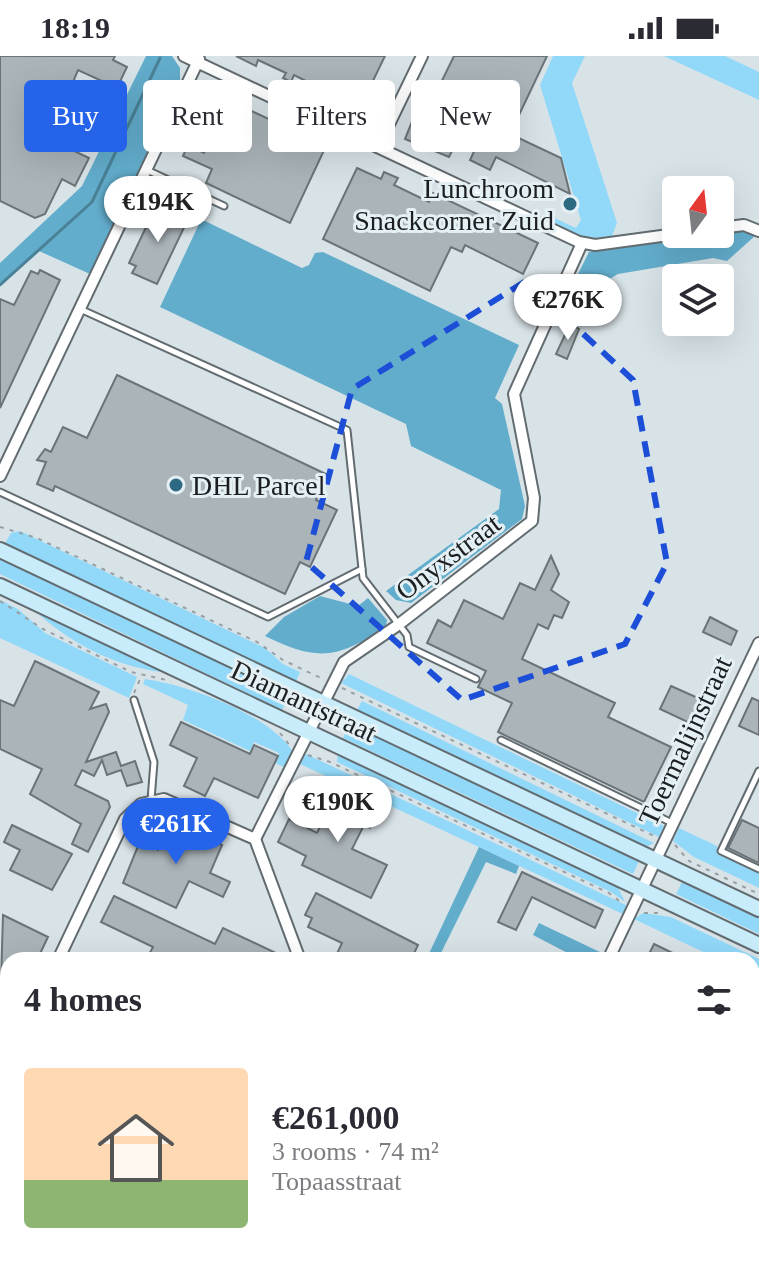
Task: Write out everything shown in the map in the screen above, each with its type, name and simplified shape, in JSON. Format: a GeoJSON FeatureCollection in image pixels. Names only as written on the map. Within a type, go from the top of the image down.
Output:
{"type":"FeatureCollection","features":[{"type":"Feature","properties":{"kind":"main road","name":"Diamantstraat"},"geometry":{"type":"LineString","coordinates":[[0,550],[759,909]]}},
{"type":"Feature","properties":{"kind":"main road","name":"Diamantstraat"},"geometry":{"type":"LineString","coordinates":[[0,586],[759,945]]}},
{"type":"Feature","properties":{"kind":"street"},"geometry":{"type":"LineString","coordinates":[[184,56],[198,59],[268,93]]}},
{"type":"Feature","properties":{"kind":"street"},"geometry":{"type":"LineString","coordinates":[[395,112],[422,56]]}},
{"type":"Feature","properties":{"kind":"street"},"geometry":{"type":"LineString","coordinates":[[0,476],[198,59]]}},
{"type":"Feature","properties":{"kind":"street"},"geometry":{"type":"LineString","coordinates":[[389,152],[582,243],[595,245],[662,236]]}},
{"type":"Feature","properties":{"kind":"street"},"geometry":{"type":"LineString","coordinates":[[734,226],[744,225],[759,231]]}},
{"type":"Feature","properties":{"kind":"street","name":"Onyxstraat"},"geometry":{"type":"LineString","coordinates":[[255,839],[301,752],[332,684],[349,657],[398,625],[532,521],[534,498],[514,394],[582,243]]}},
{"type":"Feature","properties":{"kind":"street","name":"Toermalijnstraat"},"geometry":{"type":"LineString","coordinates":[[612,952],[759,643]]}},
{"type":"Feature","properties":{"kind":"street"},"geometry":{"type":"LineString","coordinates":[[62,952],[125,819],[141,804],[151,801],[173,802],[255,839],[297,952]]}},
{"type":"Feature","properties":{"kind":"lane"},"geometry":{"type":"LineString","coordinates":[[146,169],[224,206]]}},
{"type":"Feature","properties":{"kind":"lane"},"geometry":{"type":"LineString","coordinates":[[79,309],[347,430],[363,578],[407,635],[409,647],[476,679]]}},
{"type":"Feature","properties":{"kind":"lane"},"geometry":{"type":"LineString","coordinates":[[0,492],[268,617],[362,569]]}},
{"type":"Feature","properties":{"kind":"lane"},"geometry":{"type":"LineString","coordinates":[[134,700],[154,762],[151,801]]}},
{"type":"Feature","properties":{"kind":"lane"},"geometry":{"type":"LineString","coordinates":[[501,740],[673,823]]}},
{"type":"Feature","properties":{"kind":"lane"},"geometry":{"type":"LineString","coordinates":[[759,771],[721,851],[759,869]]}},
{"type":"Feature","properties":{"kind":"path"},"geometry":{"type":"LineString","coordinates":[[0,527],[37,538],[229,629],[332,684],[679,848],[689,861],[759,894]]}},
{"type":"Feature","properties":{"kind":"path"},"geometry":{"type":"LineString","coordinates":[[0,601],[43,629],[142,676],[134,700]]}},
{"type":"Feature","properties":{"kind":"path"},"geometry":{"type":"LineString","coordinates":[[352,716],[360,697]]}},
{"type":"Feature","properties":{"kind":"path"},"geometry":{"type":"LineString","coordinates":[[330,762],[338,746]]}},
{"type":"Feature","properties":{"kind":"path"},"geometry":{"type":"LineString","coordinates":[[301,752],[330,762],[609,893],[633,909]]}},
{"type":"Feature","properties":{"kind":"highlighted area"},"geometry":{"type":"Polygon","coordinates":[[[526,281],[633,380],[667,563],[625,644],[462,700],[306,562],[352,389],[526,281]]]}},
{"type":"Feature","properties":{"kind":"shaded area"},"geometry":{"type":"Polygon","coordinates":[[[146,56],[172,56],[180,68],[180,80],[143,80],[143,152],[147,152],[90,274],[39,251],[0,285],[0,263],[82,186],[99,152],[127,152],[127,95],[146,56]]]}},
{"type":"Feature","properties":{"kind":"shaded area"},"geometry":{"type":"Polygon","coordinates":[[[553,56],[585,56],[572,83],[617,223],[612,236],[584,239],[547,221],[546,214],[576,228],[581,220],[540,85],[553,56]]]}},
{"type":"Feature","properties":{"kind":"shaded area"},"geometry":{"type":"Polygon","coordinates":[[[664,56],[725,56],[759,72],[759,100],[664,56]]]}},
{"type":"Feature","properties":{"kind":"shaded area"},"geometry":{"type":"Polygon","coordinates":[[[205,221],[302,268],[309,265],[315,253],[323,252],[519,345],[495,398],[502,404],[525,506],[522,519],[411,603],[396,600],[386,591],[499,509],[501,490],[411,446],[406,424],[160,307],[200,222],[205,221]]]}},
{"type":"Feature","properties":{"kind":"shaded area"},"geometry":{"type":"Polygon","coordinates":[[[734,232],[756,235],[727,261],[713,258],[662,264],[662,267],[618,274],[606,281],[589,305],[567,296],[589,252],[662,242],[662,248],[734,248],[734,232]]]}},
{"type":"Feature","properties":{"kind":"shaded area"},"geometry":{"type":"Polygon","coordinates":[[[20,531],[265,648],[283,664],[300,672],[295,684],[4,545],[11,533],[20,531]]]}},
{"type":"Feature","properties":{"kind":"shaded area"},"geometry":{"type":"Polygon","coordinates":[[[0,555],[290,695],[282,710],[0,574],[0,555]]]}},
{"type":"Feature","properties":{"kind":"shaded area"},"geometry":{"type":"Polygon","coordinates":[[[320,596],[358,606],[368,598],[387,620],[386,626],[355,645],[327,653],[299,650],[265,636],[284,617],[320,596]]]}},
{"type":"Feature","properties":{"kind":"shaded area"},"geometry":{"type":"Polygon","coordinates":[[[22,598],[175,673],[132,666],[91,650],[54,627],[22,598]]]}},
{"type":"Feature","properties":{"kind":"shaded area"},"geometry":{"type":"Polygon","coordinates":[[[0,600],[18,609],[45,633],[137,677],[129,698],[0,638],[0,600]]]}},
{"type":"Feature","properties":{"kind":"shaded area"},"geometry":{"type":"Polygon","coordinates":[[[349,674],[664,826],[659,837],[341,683],[349,674]]]}},
{"type":"Feature","properties":{"kind":"shaded area"},"geometry":{"type":"Polygon","coordinates":[[[145,679],[204,695],[266,725],[293,752],[286,768],[275,763],[279,753],[254,742],[250,751],[183,720],[188,705],[143,684],[145,679]]]}},
{"type":"Feature","properties":{"kind":"shaded area"},"geometry":{"type":"Polygon","coordinates":[[[362,701],[654,843],[643,849],[356,712],[362,701]]]}},
{"type":"Feature","properties":{"kind":"shaded area"},"geometry":{"type":"Polygon","coordinates":[[[350,723],[639,861],[633,874],[343,738],[350,723]]]}},
{"type":"Feature","properties":{"kind":"shaded area"},"geometry":{"type":"Polygon","coordinates":[[[338,750],[375,767],[374,772],[407,787],[410,783],[615,881],[625,902],[611,892],[337,762],[338,750]]]}},
{"type":"Feature","properties":{"kind":"shaded area"},"geometry":{"type":"Polygon","coordinates":[[[306,754],[628,906],[625,915],[300,764],[306,754]]]}},
{"type":"Feature","properties":{"kind":"shaded area"},"geometry":{"type":"Polygon","coordinates":[[[679,828],[717,846],[717,854],[759,873],[759,888],[694,857],[673,841],[679,828]]]}},
{"type":"Feature","properties":{"kind":"shaded area"},"geometry":{"type":"Polygon","coordinates":[[[479,847],[519,866],[516,874],[486,862],[441,952],[430,952],[479,847]]]}},
{"type":"Feature","properties":{"kind":"shaded area"},"geometry":{"type":"Polygon","coordinates":[[[683,880],[759,916],[759,934],[676,894],[683,880]]]}},
{"type":"Feature","properties":{"kind":"shaded area"},"geometry":{"type":"Polygon","coordinates":[[[643,913],[671,917],[744,952],[703,952],[634,919],[643,913]]]}},
{"type":"Feature","properties":{"kind":"shaded area"},"geometry":{"type":"Polygon","coordinates":[[[539,923],[600,952],[566,952],[533,935],[539,923]]]}},
{"type":"Feature","properties":{"kind":"building"},"geometry":{"type":"Polygon","coordinates":[[[0,56],[115,56],[113,60],[127,67],[121,80],[100,80],[78,70],[74,80],[24,80],[24,152],[76,152],[89,158],[75,186],[62,179],[45,214],[35,218],[0,201],[0,56]]]}},
{"type":"Feature","properties":{"kind":"building"},"geometry":{"type":"Polygon","coordinates":[[[236,56],[385,56],[373,80],[304,80],[294,75],[292,80],[287,80],[283,78],[286,73],[258,60],[256,66],[236,56]]]}},
{"type":"Feature","properties":{"kind":"building"},"geometry":{"type":"Polygon","coordinates":[[[454,56],[547,56],[520,113],[520,80],[442,80],[454,56]]]}},
{"type":"Feature","properties":{"kind":"building"},"geometry":{"type":"Polygon","coordinates":[[[252,111],[268,119],[268,152],[323,152],[290,223],[206,183],[212,169],[183,156],[185,152],[252,152],[252,111]]]}},
{"type":"Feature","properties":{"kind":"building"},"geometry":{"type":"Polygon","coordinates":[[[411,124],[411,141],[405,139],[411,124]]]}},
{"type":"Feature","properties":{"kind":"building"},"geometry":{"type":"Polygon","coordinates":[[[520,139],[561,158],[570,194],[496,157],[490,170],[470,160],[474,152],[520,152],[520,139]]]}},
{"type":"Feature","properties":{"kind":"building"},"geometry":{"type":"Polygon","coordinates":[[[357,168],[381,179],[384,172],[398,178],[394,185],[429,202],[433,193],[538,243],[523,274],[465,245],[462,252],[451,247],[430,291],[323,239],[357,168]]]}},
{"type":"Feature","properties":{"kind":"building"},"geometry":{"type":"Polygon","coordinates":[[[165,204],[190,215],[157,284],[132,273],[136,266],[129,263],[148,223],[157,222],[165,204]]]}},
{"type":"Feature","properties":{"kind":"building"},"geometry":{"type":"Polygon","coordinates":[[[40,270],[60,280],[0,408],[0,299],[14,305],[31,271],[38,274],[40,270]]]}},
{"type":"Feature","properties":{"kind":"building"},"geometry":{"type":"Polygon","coordinates":[[[570,324],[579,329],[567,359],[556,354],[570,324]]]}},
{"type":"Feature","properties":{"kind":"building","name":"DHL Parcel"},"geometry":{"type":"Polygon","coordinates":[[[117,375],[328,475],[316,500],[337,510],[310,567],[300,562],[285,594],[55,486],[53,491],[37,484],[46,462],[37,460],[45,449],[51,452],[63,427],[87,438],[117,375]]]}},
{"type":"Feature","properties":{"kind":"building"},"geometry":{"type":"Polygon","coordinates":[[[551,556],[559,574],[551,590],[569,602],[562,618],[554,615],[548,629],[538,624],[522,659],[615,703],[608,717],[671,747],[644,802],[498,732],[512,703],[478,687],[486,671],[427,643],[438,620],[451,627],[464,600],[503,619],[520,583],[535,590],[551,556]]]}},
{"type":"Feature","properties":{"kind":"building"},"geometry":{"type":"Polygon","coordinates":[[[710,617],[737,631],[731,645],[703,632],[710,617]]]}},
{"type":"Feature","properties":{"kind":"building"},"geometry":{"type":"Polygon","coordinates":[[[35,661],[99,692],[90,709],[106,704],[109,712],[86,762],[116,752],[121,766],[135,761],[142,782],[127,786],[121,770],[107,775],[102,760],[94,776],[82,770],[75,785],[108,801],[110,807],[88,852],[72,844],[81,824],[30,794],[42,769],[0,749],[0,700],[14,706],[35,661]]]}},
{"type":"Feature","properties":{"kind":"building"},"geometry":{"type":"Polygon","coordinates":[[[671,686],[707,702],[696,726],[660,709],[671,686]]]}},
{"type":"Feature","properties":{"kind":"building"},"geometry":{"type":"Polygon","coordinates":[[[752,698],[759,701],[759,735],[739,726],[752,698]]]}},
{"type":"Feature","properties":{"kind":"building"},"geometry":{"type":"Polygon","coordinates":[[[181,722],[250,754],[254,745],[278,756],[258,798],[214,778],[205,796],[184,786],[197,758],[170,745],[181,722]]]}},
{"type":"Feature","properties":{"kind":"building"},"geometry":{"type":"Polygon","coordinates":[[[330,788],[378,811],[370,828],[364,825],[352,849],[387,865],[371,898],[302,865],[306,856],[278,842],[289,819],[317,833],[329,809],[322,805],[330,788]]]}},
{"type":"Feature","properties":{"kind":"building"},"geometry":{"type":"Polygon","coordinates":[[[742,820],[759,828],[759,863],[728,848],[742,820]]]}},
{"type":"Feature","properties":{"kind":"building"},"geometry":{"type":"Polygon","coordinates":[[[171,821],[222,845],[210,873],[230,882],[223,897],[189,881],[176,908],[123,883],[140,841],[158,850],[171,821]]]}},
{"type":"Feature","properties":{"kind":"building"},"geometry":{"type":"Polygon","coordinates":[[[12,825],[72,854],[52,890],[10,870],[20,850],[4,842],[12,825]]]}},
{"type":"Feature","properties":{"kind":"building"},"geometry":{"type":"Polygon","coordinates":[[[522,872],[603,910],[595,928],[532,897],[516,930],[498,922],[522,872]]]}},
{"type":"Feature","properties":{"kind":"building"},"geometry":{"type":"Polygon","coordinates":[[[316,893],[418,945],[415,952],[338,952],[342,943],[308,927],[312,918],[305,915],[316,893]]]}},
{"type":"Feature","properties":{"kind":"building"},"geometry":{"type":"Polygon","coordinates":[[[114,896],[215,944],[223,928],[274,952],[150,952],[153,947],[101,922],[114,896]]]}},
{"type":"Feature","properties":{"kind":"building"},"geometry":{"type":"Polygon","coordinates":[[[3,915],[48,937],[41,952],[2,952],[3,915]]]}},
{"type":"Feature","properties":{"kind":"building"},"geometry":{"type":"Polygon","coordinates":[[[654,944],[670,952],[650,952],[654,944]]]}},
{"type":"Feature","properties":{"kind":"waterway"},"geometry":{"type":"LineString","coordinates":[[0,285],[92,202],[160,58]]}},
{"type":"Feature","properties":{"kind":"place","name":"Lunchroom Snackcorner Zuid"},"geometry":{"type":"Point","coordinates":[570,204]}},
{"type":"Feature","properties":{"kind":"place","name":"DHL Parcel"},"geometry":{"type":"Point","coordinates":[176,485]}}]}
